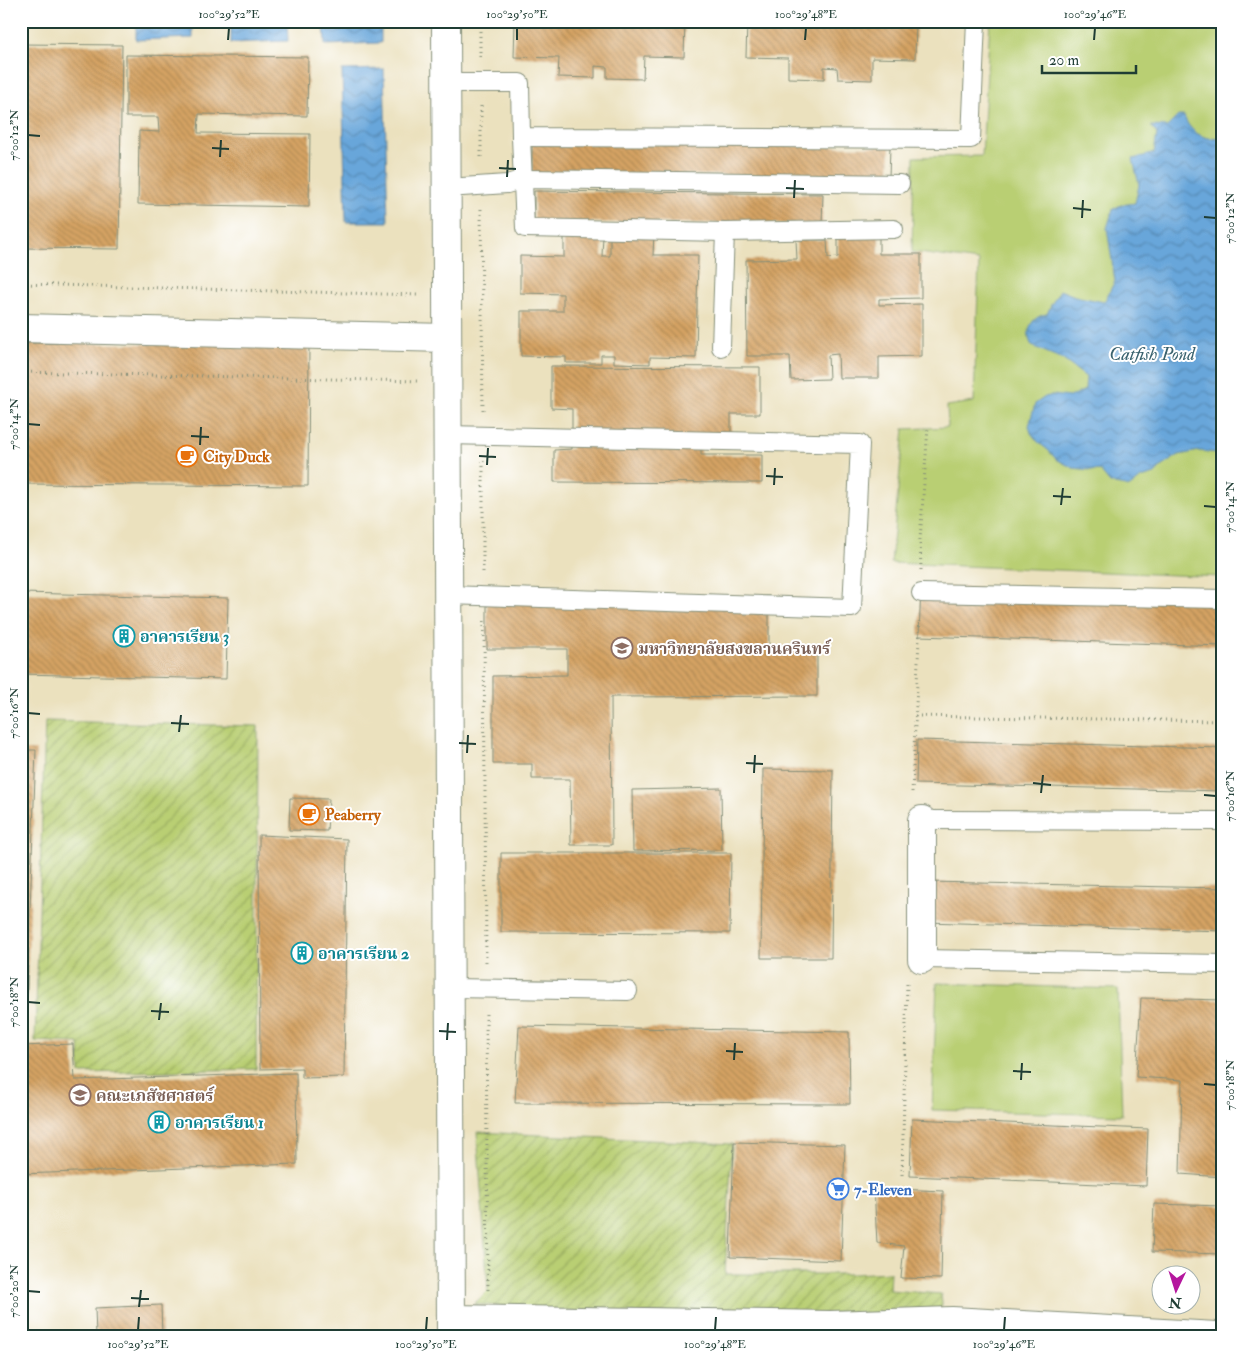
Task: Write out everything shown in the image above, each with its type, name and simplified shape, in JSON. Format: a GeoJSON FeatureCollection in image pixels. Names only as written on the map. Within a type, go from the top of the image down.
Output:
{"type":"FeatureCollection","features":[{"type":"Feature","properties":{"kind":"street"},"geometry":{"type":"LineString","coordinates":[[446,21],[451,1327],[830,1325],[1216,1336]]}},
{"type":"Feature","properties":{"kind":"street"},"geometry":{"type":"LineString","coordinates":[[21,328],[447,338]]}},
{"type":"Feature","properties":{"kind":"street"},"geometry":{"type":"LineString","coordinates":[[914,968],[916,810]]}},
{"type":"Feature","properties":{"kind":"lane"},"geometry":{"type":"LineString","coordinates":[[521,137],[971,139],[976,21]]}},
{"type":"Feature","properties":{"kind":"lane"},"geometry":{"type":"LineString","coordinates":[[446,83],[520,83],[525,228],[725,232],[894,229]]}},
{"type":"Feature","properties":{"kind":"lane"},"geometry":{"type":"LineString","coordinates":[[447,188],[507,184],[524,178],[900,184]]}},
{"type":"Feature","properties":{"kind":"lane"},"geometry":{"type":"LineString","coordinates":[[721,347],[725,232]]}},
{"type":"Feature","properties":{"kind":"lane"},"geometry":{"type":"LineString","coordinates":[[448,435],[860,444],[852,608],[448,594]]}},
{"type":"Feature","properties":{"kind":"lane"},"geometry":{"type":"LineString","coordinates":[[921,593],[1223,599]]}},
{"type":"Feature","properties":{"kind":"lane"},"geometry":{"type":"LineString","coordinates":[[916,810],[1223,820]]}},
{"type":"Feature","properties":{"kind":"lane"},"geometry":{"type":"LineString","coordinates":[[914,968],[1223,964]]}},
{"type":"Feature","properties":{"kind":"lane"},"geometry":{"type":"LineString","coordinates":[[450,988],[628,992]]}},
{"type":"Feature","properties":{"kind":"path"},"geometry":{"type":"LineString","coordinates":[[480,21],[488,1293]]}},
{"type":"Feature","properties":{"kind":"path"},"geometry":{"type":"LineString","coordinates":[[21,284],[427,295]]}},
{"type":"Feature","properties":{"kind":"path"},"geometry":{"type":"LineString","coordinates":[[21,372],[428,382]]}},
{"type":"Feature","properties":{"kind":"path"},"geometry":{"type":"LineString","coordinates":[[916,810],[915,716],[921,593],[920,540],[928,427]]}},
{"type":"Feature","properties":{"kind":"path"},"geometry":{"type":"LineString","coordinates":[[915,716],[1223,721]]}},
{"type":"Feature","properties":{"kind":"path"},"geometry":{"type":"LineString","coordinates":[[902,1175],[914,968]]}},
{"type":"Feature","properties":{"kind":"green space"},"geometry":{"type":"Polygon","coordinates":[[[990,21],[1223,21],[1223,577],[891,563],[904,429],[948,427],[947,406],[974,402],[979,261],[912,252],[914,157],[982,156],[990,21]]]}},
{"type":"Feature","properties":{"kind":"green space"},"geometry":{"type":"Polygon","coordinates":[[[45,721],[258,726],[256,1069],[80,1073],[79,1043],[35,1041],[45,721]]]}},
{"type":"Feature","properties":{"kind":"green space"},"geometry":{"type":"Polygon","coordinates":[[[937,983],[1118,989],[1122,1115],[932,1110],[937,983]]]}},
{"type":"Feature","properties":{"kind":"green space"},"geometry":{"type":"Polygon","coordinates":[[[477,1132],[732,1144],[725,1274],[854,1274],[890,1272],[889,1290],[941,1294],[942,1304],[939,1314],[587,1313],[474,1304],[488,1290],[477,1132]]]}},
{"type":"Feature","properties":{"kind":"water"},"geometry":{"type":"Polygon","coordinates":[[[136,21],[193,21],[193,38],[136,40],[136,21]]]}},
{"type":"Feature","properties":{"kind":"water"},"geometry":{"type":"Polygon","coordinates":[[[231,21],[287,21],[288,41],[231,43],[231,21]]]}},
{"type":"Feature","properties":{"kind":"water"},"geometry":{"type":"Polygon","coordinates":[[[324,21],[381,21],[381,43],[325,45],[324,21]]]}},
{"type":"Feature","properties":{"kind":"water"},"geometry":{"type":"Polygon","coordinates":[[[384,69],[388,222],[346,222],[342,70],[384,69]]]}},
{"type":"Feature","properties":{"kind":"water","name":"Catfish Pond"},"geometry":{"type":"Polygon","coordinates":[[[1178,116],[1184,116],[1190,127],[1204,137],[1223,138],[1223,457],[1217,453],[1199,451],[1179,455],[1162,466],[1155,474],[1141,478],[1130,487],[1110,483],[1100,471],[1073,468],[1056,459],[1031,433],[1029,426],[1035,404],[1045,397],[1053,395],[1069,397],[1085,390],[1086,377],[1062,359],[1032,346],[1029,330],[1033,321],[1041,315],[1047,314],[1060,290],[1075,296],[1104,302],[1115,281],[1107,228],[1113,209],[1121,205],[1135,203],[1139,185],[1133,159],[1154,153],[1157,134],[1151,126],[1167,127],[1178,116]]]}},
{"type":"Feature","properties":{"kind":"building"},"geometry":{"type":"Polygon","coordinates":[[[515,21],[685,21],[684,57],[644,56],[643,79],[607,78],[607,67],[595,66],[595,78],[558,77],[559,58],[514,57],[515,21]]]}},
{"type":"Feature","properties":{"kind":"building"},"geometry":{"type":"Polygon","coordinates":[[[747,21],[916,21],[915,59],[872,58],[872,80],[838,79],[837,68],[824,67],[824,79],[788,78],[788,58],[746,57],[747,21]]]}},
{"type":"Feature","properties":{"kind":"building"},"geometry":{"type":"Polygon","coordinates":[[[21,44],[122,45],[119,249],[21,248],[21,44]]]}},
{"type":"Feature","properties":{"kind":"building"},"geometry":{"type":"Polygon","coordinates":[[[126,55],[308,57],[307,116],[199,114],[198,133],[310,134],[309,207],[138,204],[139,131],[159,132],[158,117],[126,117],[126,55]]]}},
{"type":"Feature","properties":{"kind":"building"},"geometry":{"type":"Polygon","coordinates":[[[532,143],[890,147],[889,177],[532,173],[532,143]]]}},
{"type":"Feature","properties":{"kind":"building"},"geometry":{"type":"Polygon","coordinates":[[[534,191],[823,194],[822,224],[534,222],[534,191]]]}},
{"type":"Feature","properties":{"kind":"building"},"geometry":{"type":"Polygon","coordinates":[[[610,232],[654,233],[653,255],[698,255],[696,358],[650,357],[650,364],[614,363],[614,355],[601,355],[601,363],[566,363],[566,357],[521,356],[521,311],[563,311],[563,294],[520,293],[520,256],[564,257],[564,234],[603,235],[602,256],[610,256],[610,232]]]}},
{"type":"Feature","properties":{"kind":"building"},"geometry":{"type":"Polygon","coordinates":[[[838,234],[879,234],[879,254],[921,254],[921,298],[879,299],[879,305],[922,304],[922,356],[879,357],[879,378],[839,378],[838,354],[828,355],[829,379],[791,380],[790,356],[747,356],[746,260],[797,259],[796,240],[827,240],[828,258],[838,257],[838,234]]]}},
{"type":"Feature","properties":{"kind":"building"},"geometry":{"type":"Polygon","coordinates":[[[21,343],[309,345],[308,486],[21,484],[21,343]]]}},
{"type":"Feature","properties":{"kind":"building"},"geometry":{"type":"Polygon","coordinates":[[[551,366],[760,367],[760,414],[731,414],[731,437],[701,437],[701,455],[762,455],[762,483],[554,482],[554,450],[572,449],[572,409],[551,408],[551,366]]]}},
{"type":"Feature","properties":{"kind":"building"},"geometry":{"type":"Polygon","coordinates":[[[921,586],[1223,596],[1223,646],[919,636],[921,586]]]}},
{"type":"Feature","properties":{"kind":"building","name":"อาคารเรียน 3"},"geometry":{"type":"Polygon","coordinates":[[[21,593],[228,598],[226,679],[21,674],[21,593]]]}},
{"type":"Feature","properties":{"kind":"building"},"geometry":{"type":"Polygon","coordinates":[[[769,596],[769,646],[817,646],[817,696],[611,697],[612,845],[571,845],[570,779],[532,779],[532,764],[493,764],[493,676],[567,675],[567,649],[487,649],[487,598],[769,596]]]}},
{"type":"Feature","properties":{"kind":"building"},"geometry":{"type":"Polygon","coordinates":[[[917,740],[1223,748],[1223,791],[916,784],[917,740]]]}},
{"type":"Feature","properties":{"kind":"building"},"geometry":{"type":"Polygon","coordinates":[[[21,750],[36,750],[25,1043],[21,1043],[21,750]]]}},
{"type":"Feature","properties":{"kind":"building"},"geometry":{"type":"Polygon","coordinates":[[[763,769],[833,770],[831,958],[761,958],[763,769]]]}},
{"type":"Feature","properties":{"kind":"building"},"geometry":{"type":"Polygon","coordinates":[[[721,788],[722,850],[633,851],[632,790],[721,788]]]}},
{"type":"Feature","properties":{"kind":"building","name":"Peaberry"},"geometry":{"type":"Polygon","coordinates":[[[290,798],[329,799],[327,831],[289,830],[290,798]]]}},
{"type":"Feature","properties":{"kind":"building","name":"อาคารเรียน 2"},"geometry":{"type":"Polygon","coordinates":[[[259,835],[347,839],[344,1077],[302,1078],[302,1068],[260,1069],[259,835]]]}},
{"type":"Feature","properties":{"kind":"building"},"geometry":{"type":"Polygon","coordinates":[[[501,853],[731,853],[730,933],[501,932],[501,853]]]}},
{"type":"Feature","properties":{"kind":"building"},"geometry":{"type":"Polygon","coordinates":[[[928,882],[1223,888],[1223,931],[926,922],[928,882]]]}},
{"type":"Feature","properties":{"kind":"building"},"geometry":{"type":"Polygon","coordinates":[[[1141,998],[1223,1000],[1223,1177],[1180,1174],[1182,1080],[1136,1077],[1141,998]]]}},
{"type":"Feature","properties":{"kind":"building"},"geometry":{"type":"Polygon","coordinates":[[[519,1026],[849,1032],[850,1104],[515,1103],[519,1026]]]}},
{"type":"Feature","properties":{"kind":"building","name":"อาคารเรียน 1"},"geometry":{"type":"Polygon","coordinates":[[[73,1044],[75,1080],[296,1073],[297,1164],[21,1174],[21,1046],[73,1044]]]}},
{"type":"Feature","properties":{"kind":"building"},"geometry":{"type":"Polygon","coordinates":[[[912,1119],[1148,1129],[1146,1186],[910,1176],[912,1119]]]}},
{"type":"Feature","properties":{"kind":"building"},"geometry":{"type":"Polygon","coordinates":[[[734,1142],[845,1145],[841,1261],[730,1257],[734,1142]]]}},
{"type":"Feature","properties":{"kind":"building"},"geometry":{"type":"Polygon","coordinates":[[[874,1188],[943,1191],[941,1279],[901,1278],[904,1246],[877,1243],[874,1188]]]}},
{"type":"Feature","properties":{"kind":"building"},"geometry":{"type":"Polygon","coordinates":[[[1154,1204],[1223,1206],[1223,1254],[1152,1252],[1154,1204]]]}},
{"type":"Feature","properties":{"kind":"building"},"geometry":{"type":"Polygon","coordinates":[[[161,1305],[162,1336],[96,1336],[95,1308],[161,1305]]]}},
{"type":"Feature","properties":{"kind":"place","name":"City Duck"},"geometry":{"type":"Point","coordinates":[187,456]}},
{"type":"Feature","properties":{"kind":"place","name":"อาคารเรียน 3"},"geometry":{"type":"Point","coordinates":[124,636]}},
{"type":"Feature","properties":{"kind":"place","name":"มหาวิทยาลัยสงขลานครินทร์"},"geometry":{"type":"Point","coordinates":[622,648]}},
{"type":"Feature","properties":{"kind":"place","name":"Peaberry"},"geometry":{"type":"Point","coordinates":[309,814]}},
{"type":"Feature","properties":{"kind":"place","name":"อาคารเรียน 2"},"geometry":{"type":"Point","coordinates":[302,953]}},
{"type":"Feature","properties":{"kind":"place","name":"คณะเภสัชศาสตร์"},"geometry":{"type":"Point","coordinates":[80,1095]}},
{"type":"Feature","properties":{"kind":"place","name":"อาคารเรียน 1"},"geometry":{"type":"Point","coordinates":[159,1122]}},
{"type":"Feature","properties":{"kind":"place","name":"7-Eleven"},"geometry":{"type":"Point","coordinates":[838,1189]}}]}
